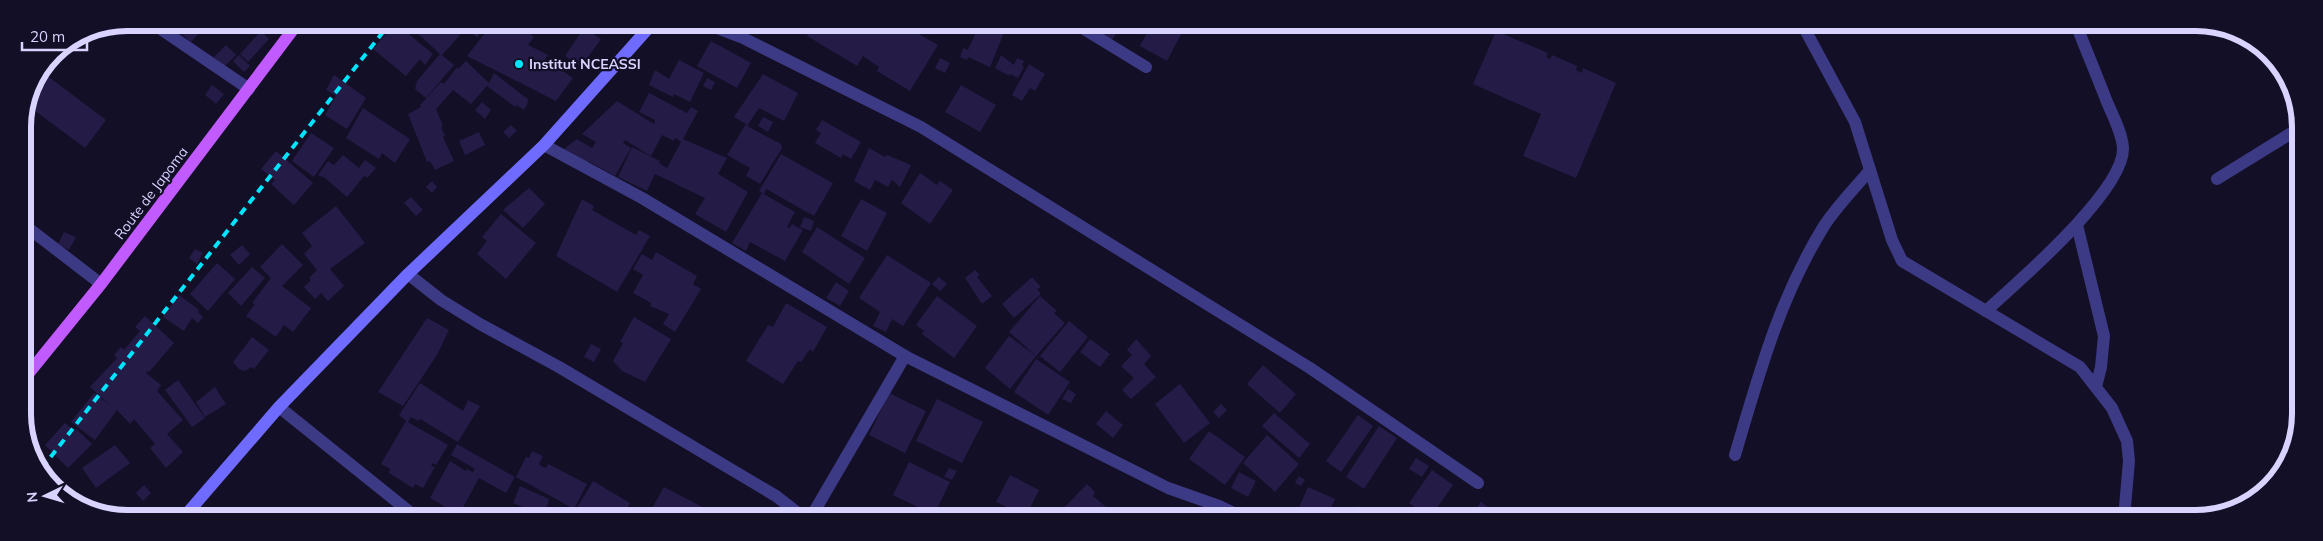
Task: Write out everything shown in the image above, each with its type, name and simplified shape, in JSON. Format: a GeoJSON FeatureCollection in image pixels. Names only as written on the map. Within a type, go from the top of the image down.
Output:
{"type":"FeatureCollection","features":[{"type":"Feature","properties":{"kind":"main road","name":"Route de Japoma"},"geometry":{"type":"LineString","coordinates":[[31,370],[101,284],[292,31]]}},
{"type":"Feature","properties":{"kind":"main road"},"geometry":{"type":"LineString","coordinates":[[195,510],[279,407],[408,274],[544,145],[646,31]]}},
{"type":"Feature","properties":{"kind":"street"},"geometry":{"type":"LineString","coordinates":[[165,31],[249,89]]}},
{"type":"Feature","properties":{"kind":"street"},"geometry":{"type":"LineString","coordinates":[[725,31],[743,38],[921,127],[1310,368],[1478,483]]}},
{"type":"Feature","properties":{"kind":"street"},"geometry":{"type":"LineString","coordinates":[[1087,31],[1146,67]]}},
{"type":"Feature","properties":{"kind":"street"},"geometry":{"type":"LineString","coordinates":[[1806,31],[1855,122],[1892,240],[1902,261],[2080,367],[2112,408],[2127,441],[2129,461],[2125,510]]}},
{"type":"Feature","properties":{"kind":"street"},"geometry":{"type":"LineString","coordinates":[[1986,311],[2077,225],[2105,189],[2123,158],[2123,146],[2114,118],[2079,31]]}},
{"type":"Feature","properties":{"kind":"street"},"geometry":{"type":"LineString","coordinates":[[2217,179],[2292,133]]}},
{"type":"Feature","properties":{"kind":"street"},"geometry":{"type":"LineString","coordinates":[[544,145],[642,198],[905,356],[1168,488],[1227,510]]}},
{"type":"Feature","properties":{"kind":"street"},"geometry":{"type":"LineString","coordinates":[[1735,455],[1772,332],[1787,297],[1825,225],[1870,170]]}},
{"type":"Feature","properties":{"kind":"street"},"geometry":{"type":"LineString","coordinates":[[2077,225],[2104,336],[2101,367],[2096,387]]}},
{"type":"Feature","properties":{"kind":"street"},"geometry":{"type":"LineString","coordinates":[[31,230],[101,284]]}},
{"type":"Feature","properties":{"kind":"street"},"geometry":{"type":"LineString","coordinates":[[408,274],[442,300],[480,324],[560,367],[776,496],[794,510]]}},
{"type":"Feature","properties":{"kind":"street"},"geometry":{"type":"LineString","coordinates":[[815,510],[905,356]]}},
{"type":"Feature","properties":{"kind":"street"},"geometry":{"type":"LineString","coordinates":[[279,407],[407,510]]}},
{"type":"Feature","properties":{"kind":"building"},"geometry":{"type":"Polygon","coordinates":[[[178,31],[196,31],[199,33],[191,42],[178,31]]]}},
{"type":"Feature","properties":{"kind":"building"},"geometry":{"type":"Polygon","coordinates":[[[261,31],[269,39],[248,62],[240,54],[261,31]]]}},
{"type":"Feature","properties":{"kind":"building"},"geometry":{"type":"Polygon","coordinates":[[[388,31],[405,31],[433,54],[425,65],[420,59],[406,76],[373,49],[388,31]]]}},
{"type":"Feature","properties":{"kind":"building"},"geometry":{"type":"Polygon","coordinates":[[[415,31],[455,31],[460,35],[442,55],[454,65],[426,98],[415,89],[417,81],[440,54],[415,31]]]}},
{"type":"Feature","properties":{"kind":"building"},"geometry":{"type":"Polygon","coordinates":[[[469,31],[482,31],[477,37],[469,31]]]}},
{"type":"Feature","properties":{"kind":"building"},"geometry":{"type":"Polygon","coordinates":[[[487,31],[532,31],[530,34],[534,37],[528,45],[548,55],[545,59],[573,78],[556,101],[467,56],[487,31]]]}},
{"type":"Feature","properties":{"kind":"building"},"geometry":{"type":"Polygon","coordinates":[[[582,31],[589,31],[601,39],[581,67],[565,56],[582,31]]]}},
{"type":"Feature","properties":{"kind":"building"},"geometry":{"type":"Polygon","coordinates":[[[810,31],[914,31],[938,45],[910,91],[877,71],[879,67],[863,56],[857,66],[807,36],[810,31]]]}},
{"type":"Feature","properties":{"kind":"building"},"geometry":{"type":"Polygon","coordinates":[[[976,31],[1005,31],[990,67],[968,57],[967,60],[960,57],[963,48],[968,50],[976,31]]]}},
{"type":"Feature","properties":{"kind":"building"},"geometry":{"type":"Polygon","coordinates":[[[1099,31],[1118,31],[1112,40],[1099,31]]]}},
{"type":"Feature","properties":{"kind":"building"},"geometry":{"type":"Polygon","coordinates":[[[1148,31],[1183,31],[1167,61],[1140,46],[1148,31]]]}},
{"type":"Feature","properties":{"kind":"building"},"geometry":{"type":"Polygon","coordinates":[[[1496,31],[1548,53],[1546,57],[1550,59],[1552,55],[1577,66],[1576,70],[1582,73],[1583,68],[1616,83],[1576,178],[1523,156],[1541,114],[1473,84],[1496,31]]]}},
{"type":"Feature","properties":{"kind":"building"},"geometry":{"type":"Polygon","coordinates":[[[711,41],[751,63],[737,88],[697,66],[711,41]]]}},
{"type":"Feature","properties":{"kind":"building"},"geometry":{"type":"Polygon","coordinates":[[[226,45],[236,55],[224,67],[214,57],[226,45]]]}},
{"type":"Feature","properties":{"kind":"building"},"geometry":{"type":"Polygon","coordinates":[[[239,55],[250,66],[244,72],[233,61],[239,55]]]}},
{"type":"Feature","properties":{"kind":"building"},"geometry":{"type":"Polygon","coordinates":[[[1001,55],[1014,65],[1017,58],[1024,61],[1022,66],[1024,67],[1018,78],[1010,74],[1009,76],[995,68],[1001,55]]]}},
{"type":"Feature","properties":{"kind":"building"},"geometry":{"type":"Polygon","coordinates":[[[940,58],[950,63],[945,73],[935,68],[940,58]]]}},
{"type":"Feature","properties":{"kind":"building"},"geometry":{"type":"Polygon","coordinates":[[[679,60],[704,73],[690,102],[674,94],[673,97],[649,85],[655,70],[669,79],[679,60]]]}},
{"type":"Feature","properties":{"kind":"building"},"geometry":{"type":"Polygon","coordinates":[[[466,61],[489,83],[494,73],[529,100],[524,110],[516,105],[515,107],[487,86],[471,104],[453,90],[436,109],[443,126],[441,127],[445,136],[443,137],[454,161],[435,170],[430,161],[427,162],[408,114],[421,107],[420,105],[441,82],[444,84],[457,67],[458,69],[466,61]]]}},
{"type":"Feature","properties":{"kind":"building"},"geometry":{"type":"Polygon","coordinates":[[[1029,64],[1045,74],[1035,91],[1030,88],[1022,101],[1012,95],[1029,64]]]}},
{"type":"Feature","properties":{"kind":"building"},"geometry":{"type":"Polygon","coordinates":[[[763,74],[798,93],[784,121],[759,108],[747,126],[781,144],[782,148],[760,184],[746,176],[750,168],[727,155],[746,124],[734,117],[763,74]]]}},
{"type":"Feature","properties":{"kind":"building"},"geometry":{"type":"Polygon","coordinates":[[[47,75],[106,120],[85,148],[33,109],[39,90],[47,75]]]}},
{"type":"Feature","properties":{"kind":"building"},"geometry":{"type":"Polygon","coordinates":[[[334,75],[366,98],[347,129],[325,115],[336,96],[326,90],[334,75]]]}},
{"type":"Feature","properties":{"kind":"building"},"geometry":{"type":"Polygon","coordinates":[[[707,78],[715,82],[711,90],[703,86],[707,78]]]}},
{"type":"Feature","properties":{"kind":"building"},"geometry":{"type":"Polygon","coordinates":[[[212,85],[224,94],[216,104],[205,95],[212,85]]]}},
{"type":"Feature","properties":{"kind":"building"},"geometry":{"type":"Polygon","coordinates":[[[961,85],[996,105],[980,132],[945,112],[961,85]]]}},
{"type":"Feature","properties":{"kind":"building"},"geometry":{"type":"Polygon","coordinates":[[[649,93],[687,113],[691,107],[698,111],[683,139],[727,158],[718,174],[748,192],[726,232],[695,214],[705,198],[655,174],[647,191],[618,177],[632,147],[660,161],[659,163],[667,168],[681,142],[675,138],[674,141],[662,135],[651,156],[625,140],[623,143],[631,148],[615,176],[588,161],[587,164],[564,149],[577,139],[592,148],[596,142],[582,134],[617,101],[654,124],[655,120],[639,112],[649,93]]]}},
{"type":"Feature","properties":{"kind":"building"},"geometry":{"type":"Polygon","coordinates":[[[482,102],[491,110],[485,119],[475,110],[482,102]]]}},
{"type":"Feature","properties":{"kind":"building"},"geometry":{"type":"Polygon","coordinates":[[[363,108],[410,139],[395,163],[382,153],[379,159],[346,138],[363,108]]]}},
{"type":"Feature","properties":{"kind":"building"},"geometry":{"type":"Polygon","coordinates":[[[763,117],[773,122],[768,132],[758,126],[763,117]]]}},
{"type":"Feature","properties":{"kind":"building"},"geometry":{"type":"Polygon","coordinates":[[[822,120],[861,142],[851,159],[843,154],[841,158],[815,143],[821,133],[816,130],[822,120]]]}},
{"type":"Feature","properties":{"kind":"building"},"geometry":{"type":"Polygon","coordinates":[[[511,125],[517,131],[509,138],[503,132],[511,125]]]}},
{"type":"Feature","properties":{"kind":"building"},"geometry":{"type":"Polygon","coordinates":[[[479,132],[485,145],[465,155],[459,141],[479,132]]]}},
{"type":"Feature","properties":{"kind":"building"},"geometry":{"type":"Polygon","coordinates":[[[311,133],[334,148],[314,177],[292,161],[311,133]]]}},
{"type":"Feature","properties":{"kind":"building"},"geometry":{"type":"Polygon","coordinates":[[[869,148],[885,157],[887,155],[911,165],[900,187],[892,180],[888,187],[875,180],[870,190],[854,181],[869,148]]]}},
{"type":"Feature","properties":{"kind":"building"},"geometry":{"type":"Polygon","coordinates":[[[276,151],[313,183],[294,205],[271,184],[275,180],[261,169],[276,151]]]}},
{"type":"Feature","properties":{"kind":"building"},"geometry":{"type":"Polygon","coordinates":[[[781,154],[833,183],[814,216],[766,189],[764,194],[759,191],[781,154]]]}},
{"type":"Feature","properties":{"kind":"building"},"geometry":{"type":"Polygon","coordinates":[[[343,155],[359,168],[365,160],[376,168],[367,178],[364,176],[347,197],[325,178],[318,175],[328,161],[334,165],[343,155]]]}},
{"type":"Feature","properties":{"kind":"building"},"geometry":{"type":"Polygon","coordinates":[[[920,173],[937,185],[940,181],[953,190],[930,224],[901,203],[920,173]]]}},
{"type":"Feature","properties":{"kind":"building"},"geometry":{"type":"Polygon","coordinates":[[[432,181],[437,187],[432,193],[426,187],[432,181]]]}},
{"type":"Feature","properties":{"kind":"building"},"geometry":{"type":"Polygon","coordinates":[[[529,188],[545,204],[523,228],[503,210],[529,188]]]}},
{"type":"Feature","properties":{"kind":"building"},"geometry":{"type":"Polygon","coordinates":[[[762,193],[795,212],[787,227],[789,228],[792,224],[803,230],[785,261],[750,242],[746,251],[732,243],[762,193]]]}},
{"type":"Feature","properties":{"kind":"building"},"geometry":{"type":"Polygon","coordinates":[[[411,197],[423,210],[416,216],[404,203],[411,197]]]}},
{"type":"Feature","properties":{"kind":"building"},"geometry":{"type":"Polygon","coordinates":[[[582,199],[594,206],[592,210],[636,235],[639,230],[650,236],[617,292],[556,256],[582,199]]]}},
{"type":"Feature","properties":{"kind":"building"},"geometry":{"type":"Polygon","coordinates":[[[861,199],[887,213],[867,251],[841,236],[861,199]]]}},
{"type":"Feature","properties":{"kind":"building"},"geometry":{"type":"Polygon","coordinates":[[[336,206],[365,243],[330,269],[344,286],[328,301],[321,293],[315,299],[304,287],[317,270],[304,254],[312,246],[302,233],[336,206]]]}},
{"type":"Feature","properties":{"kind":"building"},"geometry":{"type":"Polygon","coordinates":[[[501,214],[536,243],[506,279],[477,254],[487,241],[482,237],[501,214]]]}},
{"type":"Feature","properties":{"kind":"building"},"geometry":{"type":"Polygon","coordinates":[[[804,217],[814,221],[811,231],[800,227],[804,217]]]}},
{"type":"Feature","properties":{"kind":"building"},"geometry":{"type":"Polygon","coordinates":[[[817,227],[865,258],[849,284],[802,252],[817,227]]]}},
{"type":"Feature","properties":{"kind":"building"},"geometry":{"type":"Polygon","coordinates":[[[64,232],[76,237],[69,250],[58,244],[64,232]]]}},
{"type":"Feature","properties":{"kind":"building"},"geometry":{"type":"Polygon","coordinates":[[[282,244],[303,265],[282,286],[311,308],[293,332],[284,325],[276,337],[246,316],[255,304],[252,303],[271,278],[260,267],[282,244]]]}},
{"type":"Feature","properties":{"kind":"building"},"geometry":{"type":"Polygon","coordinates":[[[242,245],[250,254],[239,265],[230,255],[242,245]]]}},
{"type":"Feature","properties":{"kind":"building"},"geometry":{"type":"Polygon","coordinates":[[[195,249],[203,253],[197,264],[189,258],[195,249]]]}},
{"type":"Feature","properties":{"kind":"building"},"geometry":{"type":"Polygon","coordinates":[[[656,252],[697,276],[693,284],[701,289],[675,332],[663,324],[669,314],[650,306],[651,303],[633,293],[643,275],[633,269],[642,254],[652,260],[656,252]]]}},
{"type":"Feature","properties":{"kind":"building"},"geometry":{"type":"Polygon","coordinates":[[[887,255],[931,283],[903,326],[892,319],[886,332],[873,326],[880,312],[859,298],[887,255]]]}},
{"type":"Feature","properties":{"kind":"building"},"geometry":{"type":"Polygon","coordinates":[[[217,263],[235,279],[208,311],[190,294],[217,263]]]}},
{"type":"Feature","properties":{"kind":"building"},"geometry":{"type":"Polygon","coordinates":[[[252,267],[265,278],[241,306],[228,293],[252,267]]]}},
{"type":"Feature","properties":{"kind":"building"},"geometry":{"type":"Polygon","coordinates":[[[975,270],[980,275],[977,277],[992,296],[982,304],[965,278],[975,270]]]}},
{"type":"Feature","properties":{"kind":"building"},"geometry":{"type":"Polygon","coordinates":[[[939,277],[947,284],[940,291],[932,284],[939,277]]]}},
{"type":"Feature","properties":{"kind":"building"},"geometry":{"type":"Polygon","coordinates":[[[1032,277],[1041,287],[1037,289],[1041,294],[1014,318],[1002,304],[1032,277]]]}},
{"type":"Feature","properties":{"kind":"building"},"geometry":{"type":"Polygon","coordinates":[[[836,282],[849,291],[840,306],[826,298],[836,282]]]}},
{"type":"Feature","properties":{"kind":"building"},"geometry":{"type":"Polygon","coordinates":[[[179,295],[199,310],[198,312],[203,317],[198,323],[192,318],[184,331],[163,317],[179,295]]]}},
{"type":"Feature","properties":{"kind":"building"},"geometry":{"type":"Polygon","coordinates":[[[937,296],[977,326],[954,358],[922,334],[924,331],[916,325],[937,296]]]}},
{"type":"Feature","properties":{"kind":"building"},"geometry":{"type":"Polygon","coordinates":[[[1040,296],[1057,311],[1054,313],[1065,323],[1036,356],[1009,332],[1040,296]]]}},
{"type":"Feature","properties":{"kind":"building"},"geometry":{"type":"Polygon","coordinates":[[[786,303],[827,327],[813,352],[810,349],[801,362],[798,361],[783,384],[746,361],[768,325],[773,327],[786,303]]]}},
{"type":"Feature","properties":{"kind":"building"},"geometry":{"type":"Polygon","coordinates":[[[145,316],[174,343],[149,372],[147,371],[146,373],[161,385],[157,391],[183,420],[167,434],[183,452],[166,468],[150,448],[155,444],[134,419],[130,424],[117,410],[95,440],[71,422],[94,393],[109,404],[90,387],[117,358],[114,355],[121,347],[124,350],[140,331],[135,327],[145,316]]]}},
{"type":"Feature","properties":{"kind":"building"},"geometry":{"type":"Polygon","coordinates":[[[634,317],[671,339],[645,382],[622,371],[613,361],[623,343],[620,342],[634,317]]]}},
{"type":"Feature","properties":{"kind":"building"},"geometry":{"type":"Polygon","coordinates":[[[427,318],[449,330],[437,355],[403,406],[378,392],[427,318]]]}},
{"type":"Feature","properties":{"kind":"building"},"geometry":{"type":"Polygon","coordinates":[[[1069,321],[1088,337],[1060,372],[1040,356],[1069,321]]]}},
{"type":"Feature","properties":{"kind":"building"},"geometry":{"type":"Polygon","coordinates":[[[1009,336],[1036,356],[1010,389],[985,368],[1009,336]]]}},
{"type":"Feature","properties":{"kind":"building"},"geometry":{"type":"Polygon","coordinates":[[[252,337],[269,350],[254,369],[252,367],[245,371],[239,369],[233,362],[252,337]]]}},
{"type":"Feature","properties":{"kind":"building"},"geometry":{"type":"Polygon","coordinates":[[[1090,339],[1110,354],[1100,367],[1080,352],[1090,339]]]}},
{"type":"Feature","properties":{"kind":"building"},"geometry":{"type":"Polygon","coordinates":[[[1136,339],[1151,356],[1144,364],[1156,377],[1131,399],[1122,390],[1134,378],[1121,366],[1132,355],[1127,350],[1136,339]]]}},
{"type":"Feature","properties":{"kind":"building"},"geometry":{"type":"Polygon","coordinates":[[[591,344],[601,349],[594,362],[584,357],[591,344]]]}},
{"type":"Feature","properties":{"kind":"building"},"geometry":{"type":"Polygon","coordinates":[[[1036,359],[1070,382],[1048,415],[1014,392],[1036,359]]]}},
{"type":"Feature","properties":{"kind":"building"},"geometry":{"type":"Polygon","coordinates":[[[1263,365],[1296,394],[1280,413],[1247,384],[1263,365]]]}},
{"type":"Feature","properties":{"kind":"building"},"geometry":{"type":"Polygon","coordinates":[[[178,380],[205,418],[192,427],[165,390],[178,380]]]}},
{"type":"Feature","properties":{"kind":"building"},"geometry":{"type":"Polygon","coordinates":[[[420,383],[463,411],[468,400],[480,406],[458,442],[420,419],[418,421],[411,417],[408,422],[448,445],[436,465],[433,463],[431,466],[435,467],[423,488],[415,484],[413,488],[389,473],[390,469],[381,464],[406,421],[399,415],[420,383]]]}},
{"type":"Feature","properties":{"kind":"building"},"geometry":{"type":"Polygon","coordinates":[[[1180,384],[1210,423],[1184,443],[1155,404],[1180,384]]]}},
{"type":"Feature","properties":{"kind":"building"},"geometry":{"type":"Polygon","coordinates":[[[215,387],[226,404],[205,417],[196,402],[215,387]]]}},
{"type":"Feature","properties":{"kind":"building"},"geometry":{"type":"Polygon","coordinates":[[[1068,389],[1076,394],[1071,403],[1062,399],[1068,389]]]}},
{"type":"Feature","properties":{"kind":"building"},"geometry":{"type":"Polygon","coordinates":[[[889,393],[926,411],[905,453],[869,435],[889,393]]]}},
{"type":"Feature","properties":{"kind":"building"},"geometry":{"type":"Polygon","coordinates":[[[937,399],[983,422],[962,463],[916,441],[937,399]]]}},
{"type":"Feature","properties":{"kind":"building"},"geometry":{"type":"Polygon","coordinates":[[[1221,404],[1227,410],[1219,418],[1213,412],[1221,404]]]}},
{"type":"Feature","properties":{"kind":"building"},"geometry":{"type":"Polygon","coordinates":[[[1106,411],[1123,425],[1113,438],[1096,424],[1106,411]]]}},
{"type":"Feature","properties":{"kind":"building"},"geometry":{"type":"Polygon","coordinates":[[[1274,413],[1310,444],[1299,458],[1262,426],[1274,413]]]}},
{"type":"Feature","properties":{"kind":"building"},"geometry":{"type":"Polygon","coordinates":[[[1358,415],[1373,426],[1341,472],[1326,461],[1358,415]]]}},
{"type":"Feature","properties":{"kind":"building"},"geometry":{"type":"Polygon","coordinates":[[[65,423],[74,431],[76,429],[92,444],[68,468],[45,445],[65,423]]]}},
{"type":"Feature","properties":{"kind":"building"},"geometry":{"type":"Polygon","coordinates":[[[1379,426],[1397,438],[1364,489],[1346,477],[1379,426]]]}},
{"type":"Feature","properties":{"kind":"building"},"geometry":{"type":"Polygon","coordinates":[[[1209,431],[1245,457],[1225,485],[1189,459],[1209,431]]]}},
{"type":"Feature","properties":{"kind":"building"},"geometry":{"type":"Polygon","coordinates":[[[1267,435],[1299,464],[1275,492],[1243,463],[1267,435]]]}},
{"type":"Feature","properties":{"kind":"building"},"geometry":{"type":"Polygon","coordinates":[[[457,444],[515,477],[506,493],[479,478],[462,510],[450,510],[430,498],[450,461],[466,471],[467,469],[473,472],[475,469],[451,455],[457,444]]]}},
{"type":"Feature","properties":{"kind":"building"},"geometry":{"type":"Polygon","coordinates":[[[115,445],[130,463],[96,488],[82,468],[115,445]]]}},
{"type":"Feature","properties":{"kind":"building"},"geometry":{"type":"Polygon","coordinates":[[[532,451],[543,456],[539,464],[541,466],[546,468],[548,464],[587,484],[574,509],[516,477],[526,457],[529,458],[532,451]]]}},
{"type":"Feature","properties":{"kind":"building"},"geometry":{"type":"Polygon","coordinates":[[[1416,458],[1429,466],[1422,477],[1409,469],[1416,458]]]}},
{"type":"Feature","properties":{"kind":"building"},"geometry":{"type":"Polygon","coordinates":[[[909,462],[950,482],[936,510],[924,510],[893,495],[909,462]]]}},
{"type":"Feature","properties":{"kind":"building"},"geometry":{"type":"Polygon","coordinates":[[[949,468],[957,471],[952,480],[944,477],[949,468]]]}},
{"type":"Feature","properties":{"kind":"building"},"geometry":{"type":"Polygon","coordinates":[[[1432,470],[1453,485],[1436,510],[1419,510],[1409,503],[1432,470]]]}},
{"type":"Feature","properties":{"kind":"building"},"geometry":{"type":"Polygon","coordinates":[[[1239,472],[1256,481],[1248,497],[1231,488],[1239,472]]]}},
{"type":"Feature","properties":{"kind":"building"},"geometry":{"type":"Polygon","coordinates":[[[1010,475],[1039,490],[1029,510],[1013,510],[996,502],[1010,475]]]}},
{"type":"Feature","properties":{"kind":"building"},"geometry":{"type":"Polygon","coordinates":[[[1299,476],[1305,480],[1301,486],[1295,483],[1299,476]]]}},
{"type":"Feature","properties":{"kind":"building"},"geometry":{"type":"Polygon","coordinates":[[[593,481],[630,503],[626,510],[581,510],[577,508],[593,481]]]}},
{"type":"Feature","properties":{"kind":"building"},"geometry":{"type":"Polygon","coordinates":[[[1087,484],[1095,492],[1093,496],[1110,510],[1062,510],[1087,484]]]}},
{"type":"Feature","properties":{"kind":"building"},"geometry":{"type":"Polygon","coordinates":[[[144,485],[151,493],[143,501],[136,493],[144,485]]]}},
{"type":"Feature","properties":{"kind":"building"},"geometry":{"type":"Polygon","coordinates":[[[520,486],[549,499],[546,510],[530,510],[513,503],[520,486]]]}},
{"type":"Feature","properties":{"kind":"building"},"geometry":{"type":"Polygon","coordinates":[[[664,487],[708,510],[651,510],[664,487]]]}},
{"type":"Feature","properties":{"kind":"building"},"geometry":{"type":"Polygon","coordinates":[[[1308,487],[1335,499],[1330,510],[1298,510],[1308,487]]]}},
{"type":"Feature","properties":{"kind":"building"},"geometry":{"type":"Polygon","coordinates":[[[1481,502],[1492,510],[1475,510],[1481,502]]]}},
{"type":"Feature","properties":{"kind":"building"},"geometry":{"type":"Polygon","coordinates":[[[1358,506],[1366,510],[1356,510],[1358,506]]]}},
{"type":"Feature","properties":{"kind":"railway"},"geometry":{"type":"LineString","coordinates":[[45,464],[384,31]]}},
{"type":"Feature","properties":{"kind":"place","name":"Institut NCEASSI"},"geometry":{"type":"Point","coordinates":[519,64]}}]}
